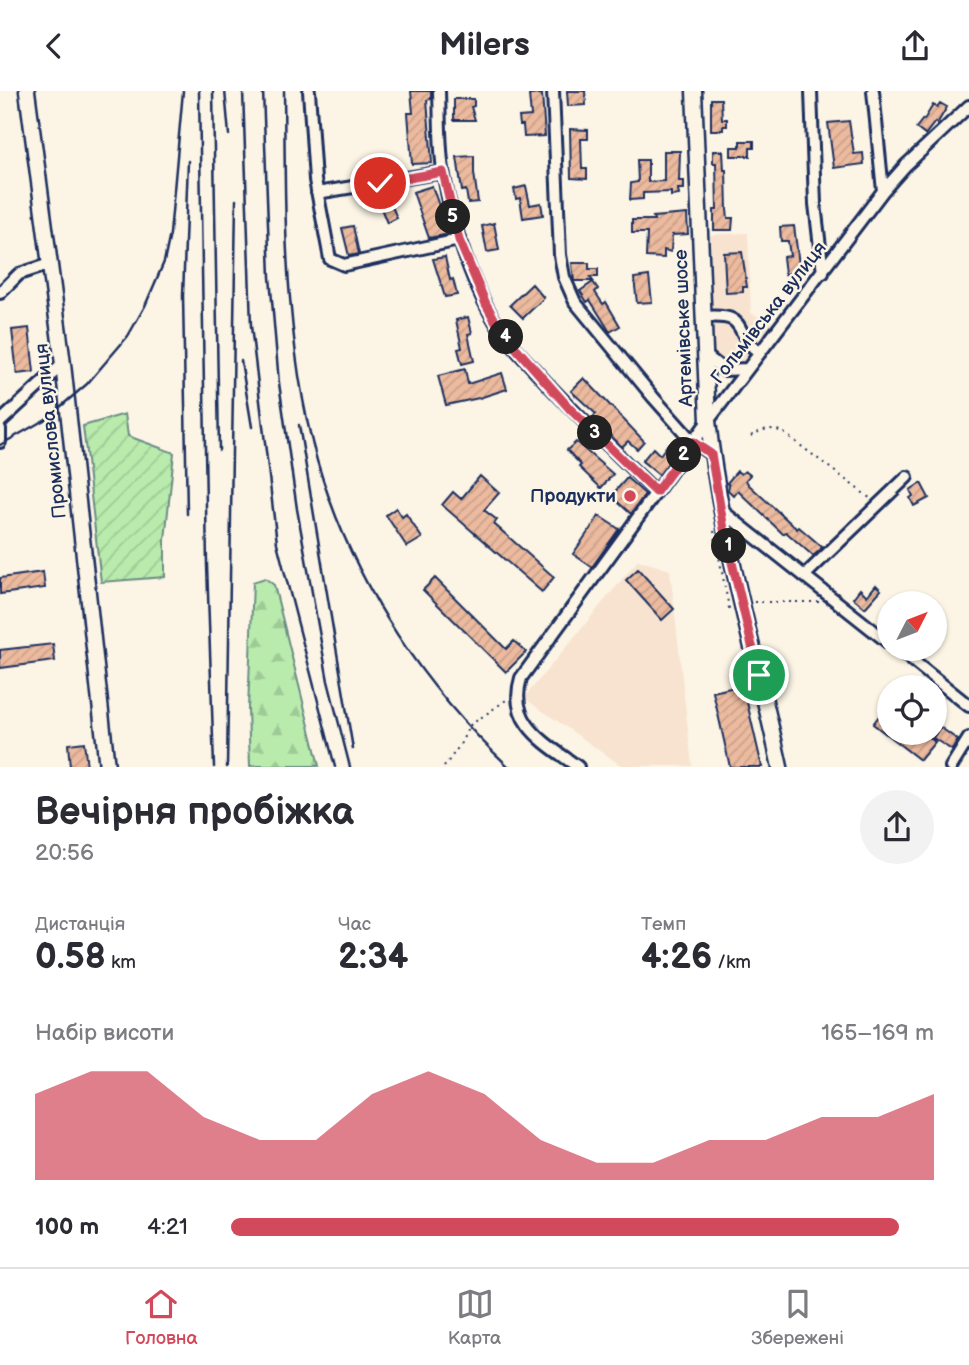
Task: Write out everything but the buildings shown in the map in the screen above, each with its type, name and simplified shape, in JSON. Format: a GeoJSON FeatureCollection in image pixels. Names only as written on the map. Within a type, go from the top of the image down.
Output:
{"type":"FeatureCollection","features":[{"type":"Feature","properties":{"kind":"main road","name":"Промислова вулиця"},"geometry":{"type":"LineString","coordinates":[[27,91],[64,364],[107,767]]}},
{"type":"Feature","properties":{"kind":"main road","name":"Артемівське шосе"},"geometry":{"type":"LineString","coordinates":[[694,91],[711,454],[724,529],[780,767]]}},
{"type":"Feature","properties":{"kind":"street"},"geometry":{"type":"LineString","coordinates":[[309,91],[317,193],[330,259],[344,265],[459,240]]}},
{"type":"Feature","properties":{"kind":"street"},"geometry":{"type":"LineString","coordinates":[[439,91],[443,172],[459,240],[486,304],[501,331],[570,409],[656,492]]}},
{"type":"Feature","properties":{"kind":"street"},"geometry":{"type":"LineString","coordinates":[[553,91],[560,255],[564,277],[575,302],[653,397],[693,442],[711,454]]}},
{"type":"Feature","properties":{"kind":"street"},"geometry":{"type":"LineString","coordinates":[[811,91],[816,204],[823,273]]}},
{"type":"Feature","properties":{"kind":"street"},"geometry":{"type":"LineString","coordinates":[[873,91],[883,191]]}},
{"type":"Feature","properties":{"kind":"street","name":"Гольмівська вулиця"},"geometry":{"type":"LineString","coordinates":[[517,693],[521,678],[530,663],[708,421],[883,191],[906,165],[969,106]]}},
{"type":"Feature","properties":{"kind":"street"},"geometry":{"type":"LineString","coordinates":[[317,193],[443,172]]}},
{"type":"Feature","properties":{"kind":"street"},"geometry":{"type":"LineString","coordinates":[[0,293],[19,274],[50,264]]}},
{"type":"Feature","properties":{"kind":"street"},"geometry":{"type":"LineString","coordinates":[[703,317],[727,316],[734,320],[748,345],[760,353]]}},
{"type":"Feature","properties":{"kind":"street"},"geometry":{"type":"LineString","coordinates":[[705,355],[724,370],[747,369]]}},
{"type":"Feature","properties":{"kind":"street"},"geometry":{"type":"LineString","coordinates":[[0,422],[64,364]]}},
{"type":"Feature","properties":{"kind":"street"},"geometry":{"type":"LineString","coordinates":[[0,429],[0,442]]}},
{"type":"Feature","properties":{"kind":"street"},"geometry":{"type":"LineString","coordinates":[[804,576],[907,477]]}},
{"type":"Feature","properties":{"kind":"street"},"geometry":{"type":"LineString","coordinates":[[721,510],[877,633]]}},
{"type":"Feature","properties":{"kind":"street"},"geometry":{"type":"LineString","coordinates":[[913,661],[969,706]]}},
{"type":"Feature","properties":{"kind":"street"},"geometry":{"type":"LineString","coordinates":[[517,693],[520,713],[527,725],[578,767]]}},
{"type":"Feature","properties":{"kind":"street"},"geometry":{"type":"LineString","coordinates":[[951,767],[969,738]]}},
{"type":"Feature","properties":{"kind":"path"},"geometry":{"type":"LineString","coordinates":[[751,436],[765,428],[774,428],[878,504]]}},
{"type":"Feature","properties":{"kind":"path"},"geometry":{"type":"LineString","coordinates":[[724,529],[713,532],[729,608],[753,602],[837,601]]}},
{"type":"Feature","properties":{"kind":"path"},"geometry":{"type":"LineString","coordinates":[[444,767],[460,745],[469,726],[517,693]]}},
{"type":"Feature","properties":{"kind":"shaded area"},"geometry":{"type":"Polygon","coordinates":[[[748,233],[751,313],[776,324],[748,361],[728,366],[714,354],[710,235],[748,233]]]}},
{"type":"Feature","properties":{"kind":"shaded area"},"geometry":{"type":"Polygon","coordinates":[[[638,560],[670,570],[692,766],[622,766],[524,698],[638,560]]]}},
{"type":"Feature","properties":{"kind":"green space"},"geometry":{"type":"Polygon","coordinates":[[[125,414],[128,436],[174,453],[165,540],[165,577],[101,582],[83,426],[125,414]]]}},
{"type":"Feature","properties":{"kind":"green space"},"geometry":{"type":"Polygon","coordinates":[[[265,578],[274,585],[319,766],[250,766],[248,709],[253,582],[265,578]]]}},
{"type":"Feature","properties":{"kind":"railway"},"geometry":{"type":"LineString","coordinates":[[0,445],[46,419],[87,384],[128,336],[145,306],[164,262],[170,234],[183,91]]}},
{"type":"Feature","properties":{"kind":"railway"},"geometry":{"type":"LineString","coordinates":[[199,91],[207,565],[214,767]]}},
{"type":"Feature","properties":{"kind":"railway"},"geometry":{"type":"LineString","coordinates":[[213,91],[219,450]]}},
{"type":"Feature","properties":{"kind":"railway"},"geometry":{"type":"LineString","coordinates":[[225,91],[229,135]]}},
{"type":"Feature","properties":{"kind":"railway"},"geometry":{"type":"LineString","coordinates":[[243,91],[251,326],[277,543],[335,767]]}},
{"type":"Feature","properties":{"kind":"railway"},"geometry":{"type":"LineString","coordinates":[[263,91],[270,277],[279,383],[297,509],[328,681],[350,767]]}},
{"type":"Feature","properties":{"kind":"railway"},"geometry":{"type":"LineString","coordinates":[[284,91],[286,220],[292,321],[306,413],[323,480],[355,560],[398,635],[449,705],[509,767]]}},
{"type":"Feature","properties":{"kind":"railway"},"geometry":{"type":"LineString","coordinates":[[187,514],[183,296],[188,161]]}},
{"type":"Feature","properties":{"kind":"railway"},"geometry":{"type":"LineString","coordinates":[[227,767],[236,200]]}},
{"type":"Feature","properties":{"kind":"railway"},"geometry":{"type":"LineString","coordinates":[[241,361],[252,427]]}},
{"type":"Feature","properties":{"kind":"railway"},"geometry":{"type":"LineString","coordinates":[[299,425],[353,749]]}},
{"type":"Feature","properties":{"kind":"place","name":"Продукти"},"geometry":{"type":"Point","coordinates":[630,496]}},
{"type":"Feature","properties":{"kind":"route"},"geometry":{"type":"LineString","coordinates":[[380,183],[443,172],[459,240],[486,304],[501,331],[570,409],[656,492],[693,442],[711,454],[724,529],[759,675]]}}]}
